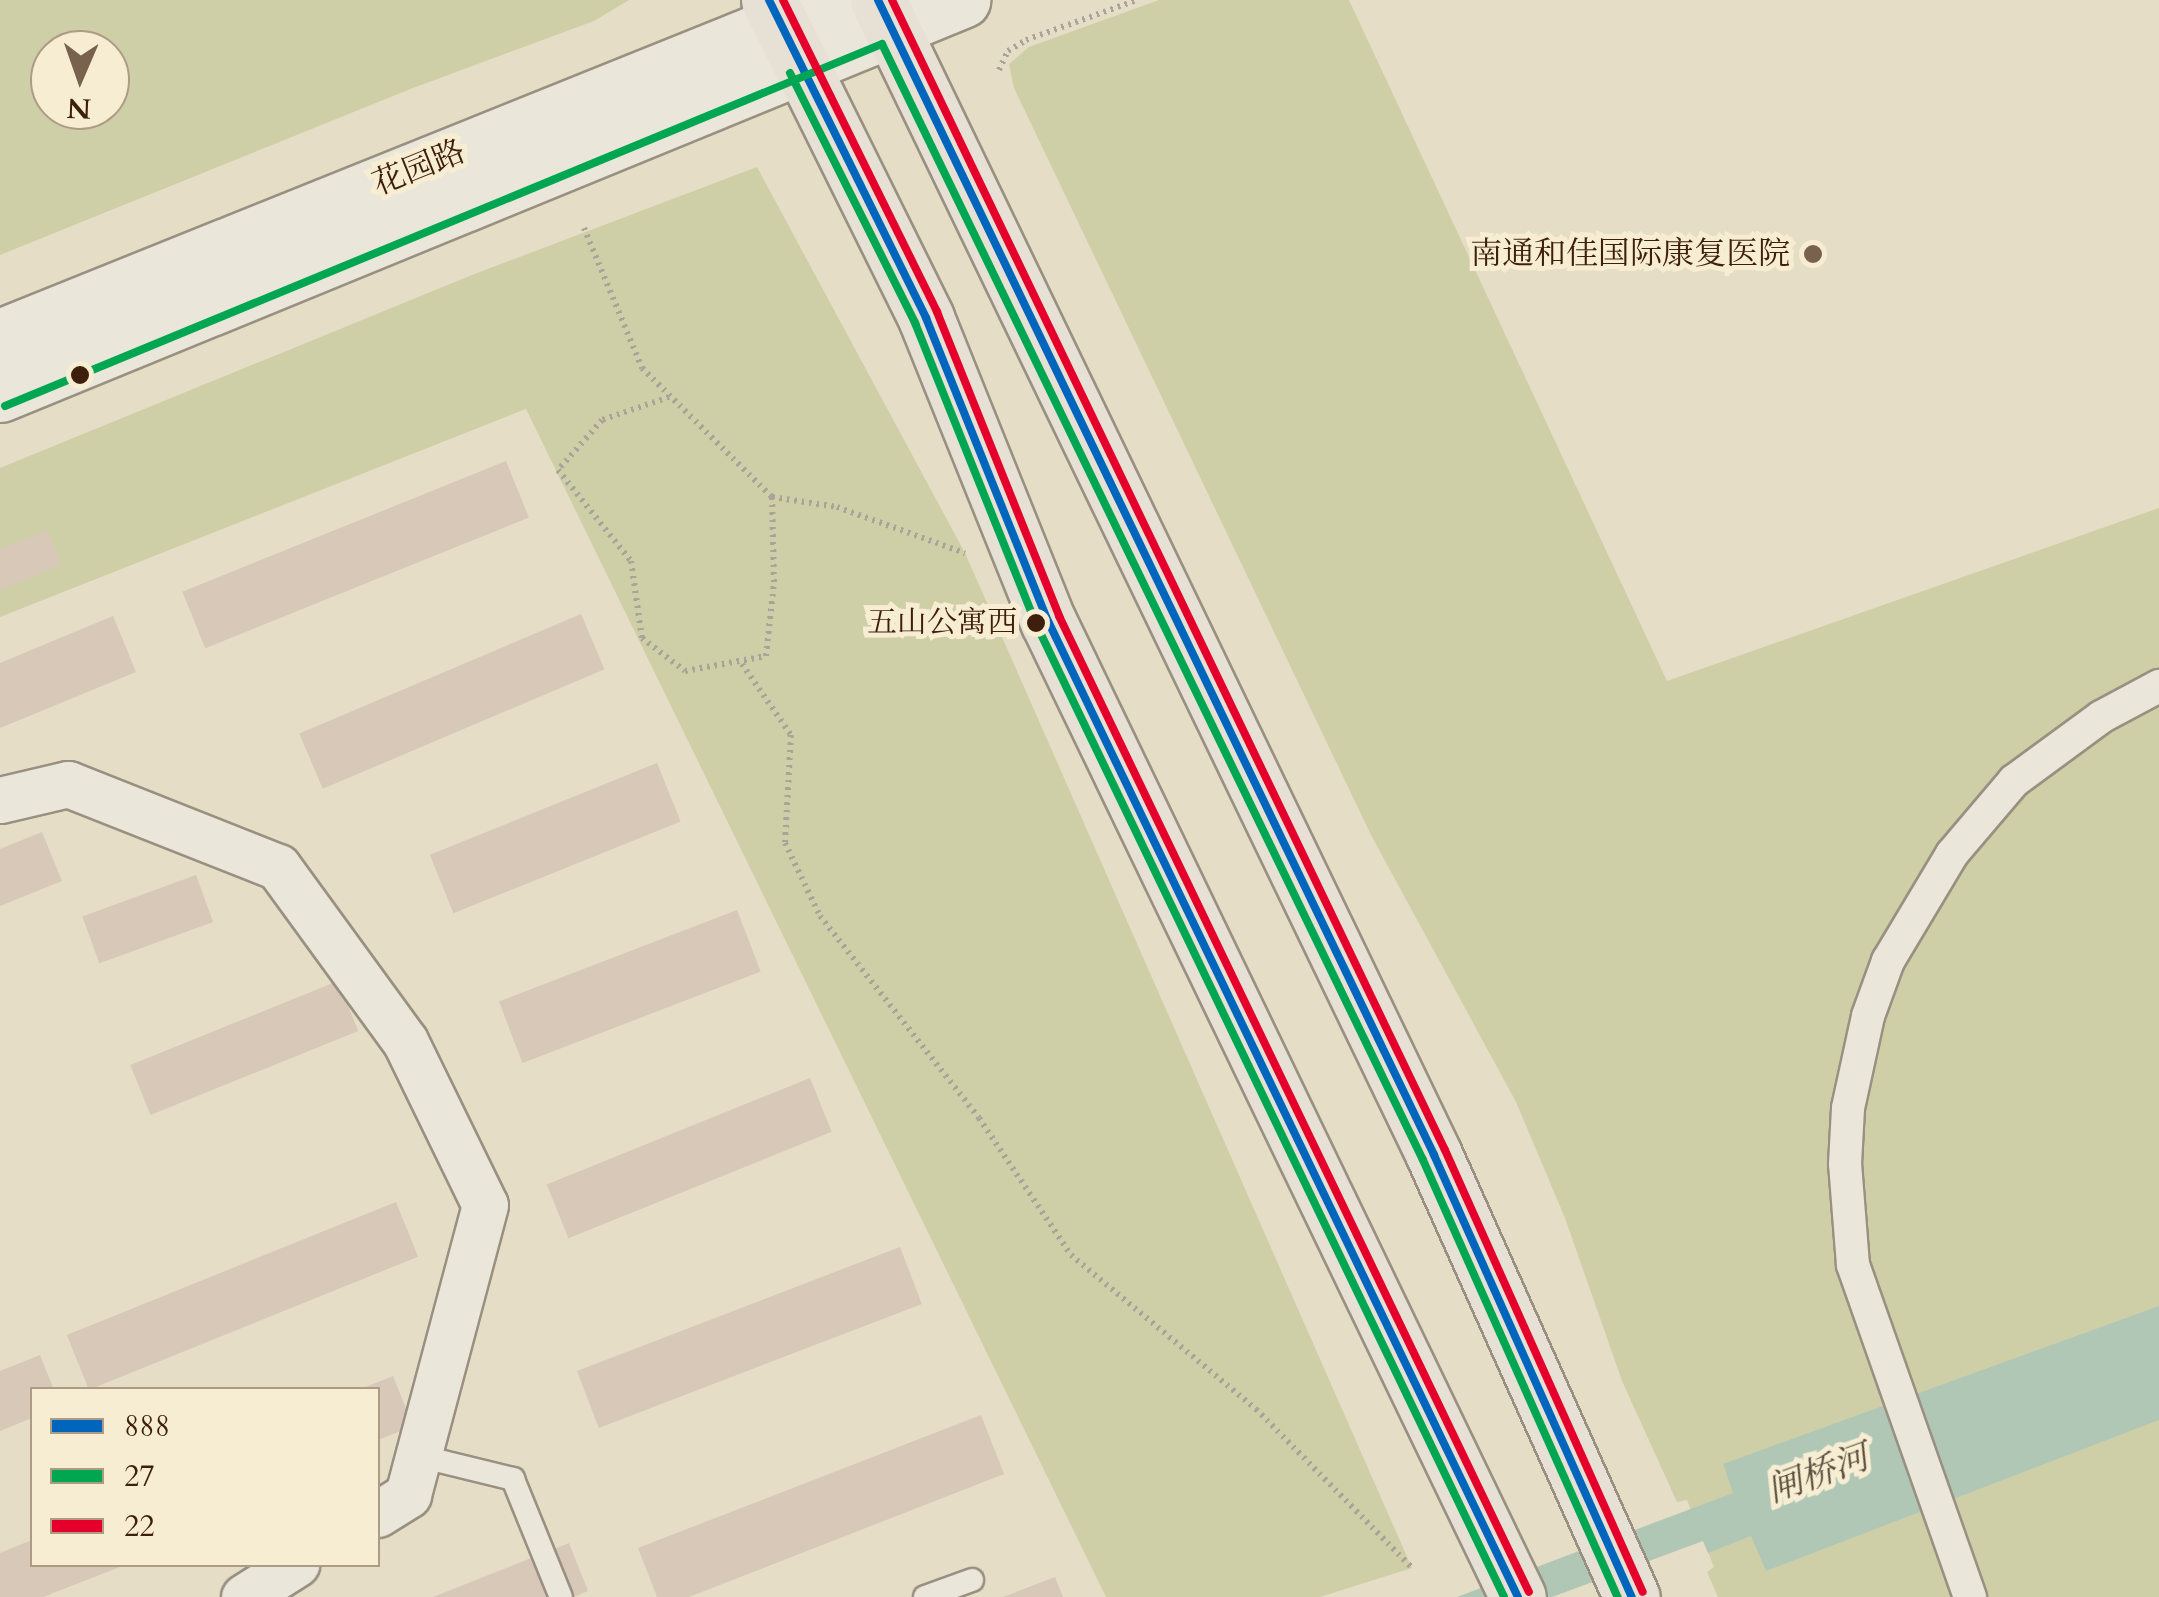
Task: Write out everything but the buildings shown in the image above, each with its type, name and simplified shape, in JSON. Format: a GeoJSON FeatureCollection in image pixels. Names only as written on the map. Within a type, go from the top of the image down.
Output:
{"type":"FeatureCollection","features":[{"type":"Feature","properties":{"kind":"main road","name":"花园路"},"geometry":{"type":"LineString","coordinates":[[0,394],[783,30],[838,0]]}},
{"type":"Feature","properties":{"kind":"main road","name":"花园路"},"geometry":{"type":"LineString","coordinates":[[0,338],[783,30],[962,0]]}},
{"type":"Feature","properties":{"kind":"main road"},"geometry":{"type":"LineString","coordinates":[[883,14],[1434,1155],[1630,1594]]}},
{"type":"Feature","properties":{"kind":"main road"},"geometry":{"type":"LineString","coordinates":[[783,30],[926,318],[1048,621],[1518,1597]]}},
{"type":"Feature","properties":{"kind":"street"},"geometry":{"type":"LineString","coordinates":[[1970,1597],[1946,1517],[1895,1387],[1854,1265],[1845,1164],[1848,1108],[1868,1016],[1888,961],[1952,854],[2014,781],[2101,717],[2159,686]]}},
{"type":"Feature","properties":{"kind":"street"},"geometry":{"type":"LineString","coordinates":[[0,800],[68,784],[278,867],[406,1041],[485,1204],[408,1495],[380,1513]]}},
{"type":"Feature","properties":{"kind":"street"},"geometry":{"type":"LineString","coordinates":[[244,1597],[291,1567]]}},
{"type":"Feature","properties":{"kind":"lane"},"geometry":{"type":"LineString","coordinates":[[419,1456],[513,1479],[561,1597]]}},
{"type":"Feature","properties":{"kind":"lane"},"geometry":{"type":"LineString","coordinates":[[925,1597],[972,1580]]}},
{"type":"Feature","properties":{"kind":"path"},"geometry":{"type":"LineString","coordinates":[[999,70],[1008,50],[1026,40],[1136,0]]}},
{"type":"Feature","properties":{"kind":"path"},"geometry":{"type":"LineString","coordinates":[[584,228],[642,368],[772,497],[837,507],[965,553]]}},
{"type":"Feature","properties":{"kind":"path"},"geometry":{"type":"LineString","coordinates":[[670,397],[602,420],[558,470],[631,561],[642,638],[686,671],[742,664],[766,656],[774,582],[772,497]]}},
{"type":"Feature","properties":{"kind":"path"},"geometry":{"type":"LineString","coordinates":[[742,664],[791,734],[785,844],[820,916],[979,1118],[1071,1255],[1256,1409],[1412,1568]]}},
{"type":"Feature","properties":{"kind":"green space"},"geometry":{"type":"Polygon","coordinates":[[[0,0],[629,0],[594,21],[413,88],[0,255],[0,0]]]}},
{"type":"Feature","properties":{"kind":"green space"},"geometry":{"type":"Polygon","coordinates":[[[1159,0],[1349,0],[1667,681],[2159,508],[2159,1597],[1718,1597],[1707,1572],[1714,1567],[1687,1500],[1677,1502],[1622,1381],[1565,1218],[1516,1102],[1371,835],[1014,88],[1009,64],[1029,47],[1159,0]]]}},
{"type":"Feature","properties":{"kind":"green space"},"geometry":{"type":"Polygon","coordinates":[[[757,167],[965,553],[1412,1568],[1320,1597],[1106,1597],[526,409],[0,617],[0,468],[472,275],[757,167]]]}},
{"type":"Feature","properties":{"kind":"water","name":"闸桥河"},"geometry":{"type":"Polygon","coordinates":[[[2159,1306],[2159,1420],[1766,1571],[1751,1536],[1708,1553],[1703,1541],[1552,1597],[1457,1597],[1733,1493],[1723,1464],[2159,1306]]]}},
{"type":"Feature","properties":{"kind":"transit line","name":"888"},"geometry":{"type":"LineString","coordinates":[[769,0],[926,318],[1048,621],[1518,1597]]}},
{"type":"Feature","properties":{"kind":"transit line","name":"22"},"geometry":{"type":"LineString","coordinates":[[783,0],[937,312],[1059,616],[1529,1592]]}},
{"type":"Feature","properties":{"kind":"transit line","name":"888"},"geometry":{"type":"LineString","coordinates":[[878,0],[1434,1155],[1632,1597]]}},
{"type":"Feature","properties":{"kind":"transit line","name":"22"},"geometry":{"type":"LineString","coordinates":[[892,0],[1445,1150],[1643,1592]]}},
{"type":"Feature","properties":{"kind":"transit line","name":"27"},"geometry":{"type":"LineString","coordinates":[[5,406],[882,44],[1423,1160],[1618,1597]]}},
{"type":"Feature","properties":{"kind":"transit line","name":"27"},"geometry":{"type":"LineString","coordinates":[[790,73],[915,323],[1037,626],[1504,1597]]}},
{"type":"Feature","properties":{"kind":"place","name":"南通和佳国际康复医院"},"geometry":{"type":"Point","coordinates":[1813,254]}},
{"type":"Feature","properties":{"kind":"place","name":"五山公寓西"},"geometry":{"type":"Point","coordinates":[1036,623]}}]}
